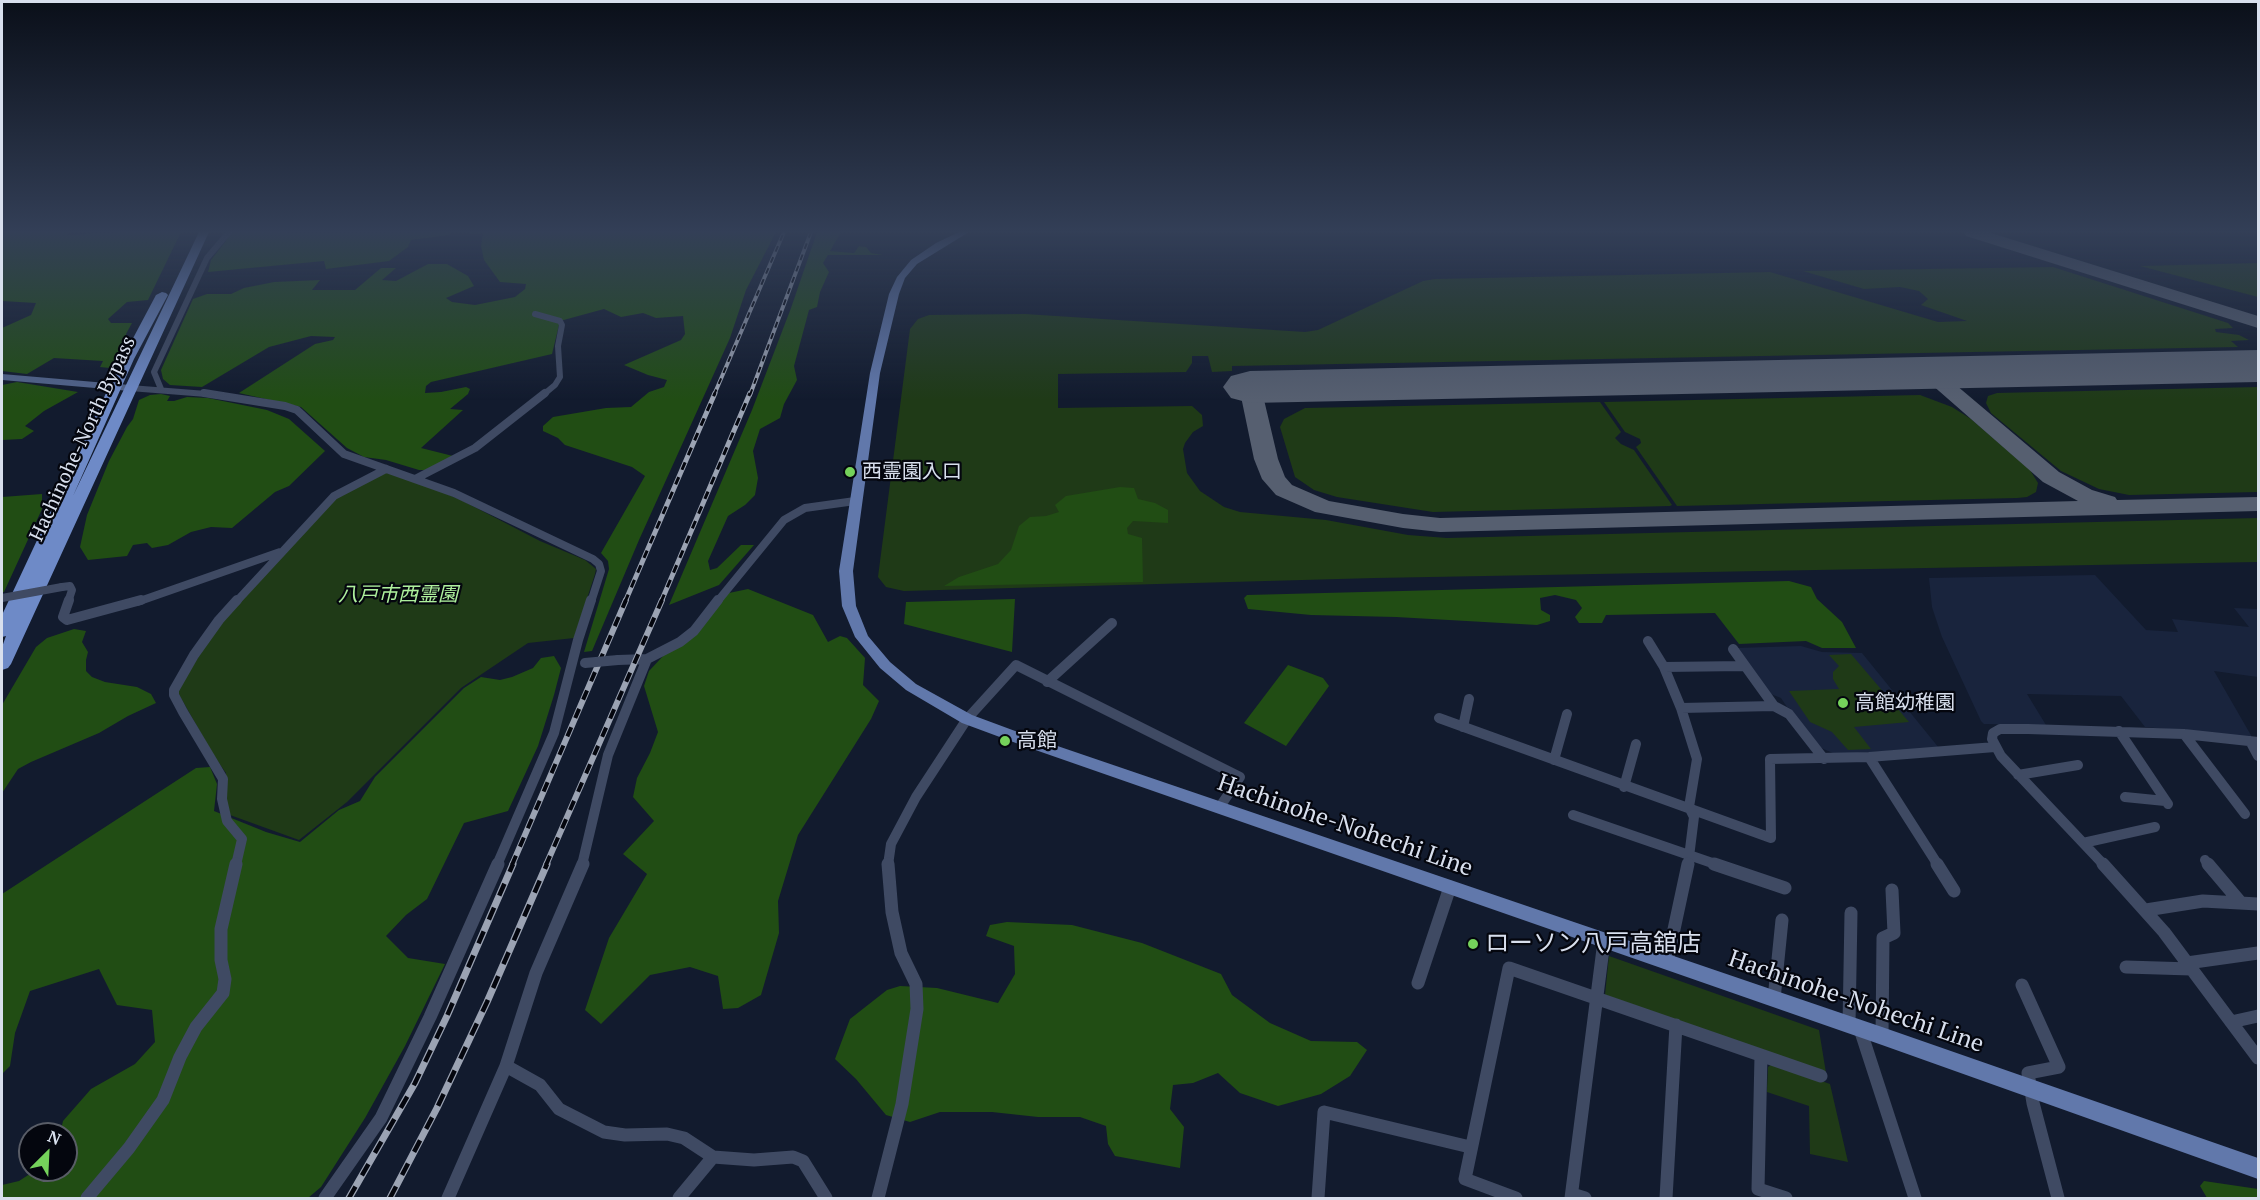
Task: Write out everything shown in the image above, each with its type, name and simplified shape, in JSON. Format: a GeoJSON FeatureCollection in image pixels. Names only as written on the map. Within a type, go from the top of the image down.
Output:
{"type":"FeatureCollection","features":[{"type":"Feature","properties":{"kind":"highway","name":"Hachinohe-North Bypass"},"geometry":{"type":"LineString","coordinates":[[2,664],[124,387],[128,359],[164,288]]}},
{"type":"Feature","properties":{"kind":"highway","name":"Hachinohe-North Bypass"},"geometry":{"type":"LineString","coordinates":[[2,632],[175,288]]}},
{"type":"Feature","properties":{"kind":"main road","name":"Hachinohe-Nohechi Line"},"geometry":{"type":"LineString","coordinates":[[896,288],[875,373],[846,571],[849,606],[862,637],[885,665],[911,687],[967,719],[2259,1169]]}},
{"type":"Feature","properties":{"kind":"street"},"geometry":{"type":"LineString","coordinates":[[160,389],[154,372],[193,288]]}},
{"type":"Feature","properties":{"kind":"street"},"geometry":{"type":"LineString","coordinates":[[417,478],[448,464],[475,448],[555,385],[560,377],[558,354],[562,325],[560,321],[535,314]]}},
{"type":"Feature","properties":{"kind":"street"},"geometry":{"type":"LineString","coordinates":[[2,377],[214,394],[285,406],[305,416],[344,454],[417,478],[508,518],[599,564],[601,571],[572,665],[554,734],[430,1017],[381,1118],[325,1198]]}},
{"type":"Feature","properties":{"kind":"street"},"geometry":{"type":"LineString","coordinates":[[87,1198],[129,1148],[162,1100],[180,1057],[196,1027],[222,993],[225,979],[221,960],[221,929],[242,839],[227,821],[222,800],[223,779],[183,712],[174,690],[194,655],[219,620],[334,496],[386,469]]}},
{"type":"Feature","properties":{"kind":"street"},"geometry":{"type":"LineString","coordinates":[[572,665],[647,659],[680,642],[694,631],[748,561],[784,520],[805,508],[855,501]]}},
{"type":"Feature","properties":{"kind":"street"},"geometry":{"type":"LineString","coordinates":[[2,598],[70,586],[72,590],[63,617],[67,620],[77,619],[124,606],[282,551]]}},
{"type":"Feature","properties":{"kind":"street"},"geometry":{"type":"LineString","coordinates":[[1047,682],[1112,622]]}},
{"type":"Feature","properties":{"kind":"street"},"geometry":{"type":"LineString","coordinates":[[1648,641],[1664,668],[1681,708],[1697,759],[1689,807],[1694,817],[1690,854],[1667,963]]}},
{"type":"Feature","properties":{"kind":"street"},"geometry":{"type":"LineString","coordinates":[[1733,649],[1774,706],[1789,714],[1824,759]]}},
{"type":"Feature","properties":{"kind":"street"},"geometry":{"type":"LineString","coordinates":[[448,1198],[506,1066],[536,973],[582,866],[608,755],[647,659]]}},
{"type":"Feature","properties":{"kind":"street"},"geometry":{"type":"LineString","coordinates":[[878,1198],[902,1104],[916,1009],[916,984],[901,953],[892,912],[888,859],[891,844],[907,814],[967,719],[1016,665],[1240,777],[1220,808]]}},
{"type":"Feature","properties":{"kind":"street"},"geometry":{"type":"LineString","coordinates":[[1664,668],[1744,666]]}},
{"type":"Feature","properties":{"kind":"street"},"geometry":{"type":"LineString","coordinates":[[1463,727],[1469,699]]}},
{"type":"Feature","properties":{"kind":"street"},"geometry":{"type":"LineString","coordinates":[[1681,708],[1774,706]]}},
{"type":"Feature","properties":{"kind":"street"},"geometry":{"type":"LineString","coordinates":[[1554,760],[1567,714]]}},
{"type":"Feature","properties":{"kind":"street"},"geometry":{"type":"LineString","coordinates":[[1439,718],[1624,787],[1771,838],[1770,759],[1824,759],[1995,747]]}},
{"type":"Feature","properties":{"kind":"street"},"geometry":{"type":"LineString","coordinates":[[2259,756],[2254,741],[2184,734],[2000,729],[1994,733],[1992,739],[1995,747],[2018,775],[2146,910],[2259,1058]]}},
{"type":"Feature","properties":{"kind":"street"},"geometry":{"type":"LineString","coordinates":[[2119,731],[2167,802],[2125,797]]}},
{"type":"Feature","properties":{"kind":"street"},"geometry":{"type":"LineString","coordinates":[[2184,734],[2245,814]]}},
{"type":"Feature","properties":{"kind":"street"},"geometry":{"type":"LineString","coordinates":[[1624,787],[1636,744]]}},
{"type":"Feature","properties":{"kind":"street"},"geometry":{"type":"LineString","coordinates":[[1869,756],[1954,891]]}},
{"type":"Feature","properties":{"kind":"street"},"geometry":{"type":"LineString","coordinates":[[2018,775],[2078,765]]}},
{"type":"Feature","properties":{"kind":"street"},"geometry":{"type":"LineString","coordinates":[[1573,815],[1785,888]]}},
{"type":"Feature","properties":{"kind":"street"},"geometry":{"type":"LineString","coordinates":[[2084,843],[2155,827]]}},
{"type":"Feature","properties":{"kind":"street"},"geometry":{"type":"LineString","coordinates":[[2205,860],[2241,903]]}},
{"type":"Feature","properties":{"kind":"street"},"geometry":{"type":"LineString","coordinates":[[1418,983],[1450,888]]}},
{"type":"Feature","properties":{"kind":"street"},"geometry":{"type":"LineString","coordinates":[[1882,1036],[1883,938],[1894,933],[1893,890]]}},
{"type":"Feature","properties":{"kind":"street"},"geometry":{"type":"LineString","coordinates":[[2146,910],[2203,901],[2259,904]]}},
{"type":"Feature","properties":{"kind":"street"},"geometry":{"type":"LineString","coordinates":[[1851,913],[1854,1027],[1915,1198]]}},
{"type":"Feature","properties":{"kind":"street"},"geometry":{"type":"LineString","coordinates":[[1774,999],[1782,920]]}},
{"type":"Feature","properties":{"kind":"street"},"geometry":{"type":"LineString","coordinates":[[1576,1197],[1604,941]]}},
{"type":"Feature","properties":{"kind":"street"},"geometry":{"type":"LineString","coordinates":[[2126,967],[2189,966],[2246,953],[2259,953]]}},
{"type":"Feature","properties":{"kind":"street"},"geometry":{"type":"LineString","coordinates":[[1516,1198],[1465,1179],[1509,968],[1821,1076]]}},
{"type":"Feature","properties":{"kind":"street"},"geometry":{"type":"LineString","coordinates":[[2022,985],[2059,1067],[2028,1073],[2029,1088],[2058,1198]]}},
{"type":"Feature","properties":{"kind":"street"},"geometry":{"type":"LineString","coordinates":[[2231,1022],[2259,1016]]}},
{"type":"Feature","properties":{"kind":"street"},"geometry":{"type":"LineString","coordinates":[[1666,1198],[1676,1025]]}},
{"type":"Feature","properties":{"kind":"street"},"geometry":{"type":"LineString","coordinates":[[1761,1056],[1758,1189],[1786,1198]]}},
{"type":"Feature","properties":{"kind":"street"},"geometry":{"type":"LineString","coordinates":[[506,1066],[540,1085],[559,1110],[604,1132],[625,1135],[667,1134],[684,1138],[713,1157],[754,1160],[793,1157],[802,1161],[826,1198]]}},
{"type":"Feature","properties":{"kind":"street"},"geometry":{"type":"LineString","coordinates":[[1318,1198],[1324,1112],[1470,1148]]}},
{"type":"Feature","properties":{"kind":"street"},"geometry":{"type":"LineString","coordinates":[[679,1198],[713,1157]]}},
{"type":"Feature","properties":{"kind":"shaded area"},"geometry":{"type":"Polygon","coordinates":[[[2095,575],[2146,630],[2178,632],[2172,619],[2249,627],[2234,608],[2258,609],[2258,677],[2214,671],[2252,737],[2145,727],[2121,696],[2027,694],[2046,725],[1984,724],[1981,721],[1942,637],[1932,607],[1929,578],[2095,575]]]}},
{"type":"Feature","properties":{"kind":"shaded area","name":"高館幼稚園"},"geometry":{"type":"Polygon","coordinates":[[[1801,646],[1822,652],[1862,653],[1939,748],[1835,754],[1819,747],[1781,698],[1768,693],[1736,648],[1801,646]]]}},
{"type":"Feature","properties":{"kind":"green space"},"geometry":{"type":"Polygon","coordinates":[[[2,288],[154,288],[148,300],[127,302],[108,319],[111,323],[132,323],[126,334],[127,340],[110,368],[100,367],[103,361],[54,358],[27,374],[2,371],[2,328],[31,315],[36,303],[2,301],[2,288]]]}},
{"type":"Feature","properties":{"kind":"green space"},"geometry":{"type":"Polygon","coordinates":[[[244,288],[355,290],[357,288],[469,288],[446,298],[452,302],[475,305],[515,297],[525,289],[747,288],[730,338],[592,651],[584,652],[609,569],[608,561],[601,553],[645,476],[632,467],[565,445],[558,438],[543,431],[543,426],[553,417],[606,408],[631,407],[649,392],[664,387],[667,380],[624,365],[681,340],[685,334],[683,316],[656,318],[643,313],[621,317],[604,309],[560,321],[552,354],[431,382],[426,386],[425,393],[466,387],[470,389],[468,394],[450,409],[463,410],[421,448],[453,456],[428,470],[364,457],[347,448],[301,407],[239,393],[315,344],[333,340],[335,337],[311,336],[269,347],[202,387],[170,385],[163,379],[161,370],[193,299],[207,294],[231,294],[244,288]]]}},
{"type":"Feature","properties":{"kind":"green space"},"geometry":{"type":"Polygon","coordinates":[[[798,288],[822,288],[817,307],[809,310],[794,366],[797,380],[784,404],[780,418],[760,429],[753,451],[758,478],[755,495],[728,516],[708,561],[710,570],[717,568],[741,545],[754,545],[719,585],[669,605],[752,410],[798,288]]]}},
{"type":"Feature","properties":{"kind":"green space"},"geometry":{"type":"Polygon","coordinates":[[[1408,288],[1824,288],[1938,322],[1967,321],[1921,305],[1928,299],[1919,291],[1905,288],[2119,288],[2228,323],[2233,328],[2215,329],[2216,332],[2239,335],[2249,340],[2231,341],[2238,347],[1232,366],[1232,371],[1212,372],[1208,356],[1192,356],[1192,363],[1186,372],[1058,374],[1058,408],[1192,406],[1202,415],[1203,426],[1193,432],[1185,443],[1183,449],[1187,473],[1200,491],[1224,507],[1240,512],[1326,520],[1408,535],[1447,538],[2258,518],[2258,562],[1375,578],[904,591],[886,587],[878,577],[910,329],[918,319],[929,315],[1025,314],[1305,332],[1318,330],[1408,288]]]}},
{"type":"Feature","properties":{"kind":"green space"},"geometry":{"type":"Polygon","coordinates":[[[2224,288],[2258,288],[2258,297],[2224,288]]]}},
{"type":"Feature","properties":{"kind":"green space"},"geometry":{"type":"Polygon","coordinates":[[[17,382],[78,392],[44,411],[25,426],[34,431],[22,439],[2,440],[2,385],[17,382]]]}},
{"type":"Feature","properties":{"kind":"green space"},"geometry":{"type":"Polygon","coordinates":[[[2258,387],[2258,492],[2129,495],[2099,489],[2061,471],[1991,413],[1986,403],[1988,396],[1997,393],[2258,387]]]}},
{"type":"Feature","properties":{"kind":"green space"},"geometry":{"type":"Polygon","coordinates":[[[150,395],[170,396],[167,401],[187,397],[208,398],[267,410],[289,419],[325,451],[289,486],[275,492],[232,528],[211,527],[191,532],[168,545],[152,548],[147,543],[133,545],[127,556],[88,560],[80,547],[87,515],[109,461],[133,419],[139,400],[150,395]]]}},
{"type":"Feature","properties":{"kind":"green space"},"geometry":{"type":"Polygon","coordinates":[[[1920,395],[1952,407],[1971,419],[2030,470],[2038,483],[2036,492],[2027,497],[2017,498],[1677,506],[1636,447],[1641,443],[1640,439],[1625,432],[1604,402],[1920,395]]]}},
{"type":"Feature","properties":{"kind":"green space"},"geometry":{"type":"Polygon","coordinates":[[[1600,402],[1621,432],[1615,438],[1621,444],[1634,450],[1672,505],[1433,512],[1337,497],[1314,490],[1295,477],[1280,427],[1284,419],[1305,408],[1600,402]]]}},
{"type":"Feature","properties":{"kind":"green space","name":"八戸市西霊園"},"geometry":{"type":"Polygon","coordinates":[[[384,472],[429,486],[463,501],[540,541],[585,560],[596,569],[595,574],[574,638],[528,643],[461,688],[347,802],[299,840],[230,815],[226,800],[226,773],[177,691],[221,621],[339,494],[384,472]]]}},
{"type":"Feature","properties":{"kind":"green space"},"geometry":{"type":"Polygon","coordinates":[[[1120,487],[1134,488],[1138,499],[1155,503],[1168,510],[1168,523],[1133,521],[1127,528],[1128,534],[1142,538],[1143,582],[944,586],[959,577],[998,564],[1011,550],[1019,526],[1030,517],[1059,512],[1055,505],[1066,496],[1120,487]]]}},
{"type":"Feature","properties":{"kind":"green space"},"geometry":{"type":"Polygon","coordinates":[[[42,494],[42,509],[4,592],[2,592],[2,497],[42,494]]]}},
{"type":"Feature","properties":{"kind":"green space"},"geometry":{"type":"Polygon","coordinates":[[[1789,581],[1811,587],[1817,599],[1842,622],[1856,648],[1822,648],[1806,641],[1739,644],[1715,613],[1606,615],[1602,623],[1579,623],[1575,617],[1582,608],[1576,600],[1555,595],[1540,598],[1541,610],[1550,615],[1550,621],[1537,625],[1311,615],[1248,609],[1244,598],[1247,595],[1789,581]]]}},
{"type":"Feature","properties":{"kind":"green space"},"geometry":{"type":"Polygon","coordinates":[[[748,589],[813,615],[828,642],[840,636],[847,638],[865,658],[863,685],[879,701],[871,719],[798,835],[778,901],[779,933],[761,995],[738,1008],[723,1009],[718,976],[690,967],[650,975],[601,1024],[585,1010],[609,938],[647,874],[623,854],[654,821],[633,797],[637,778],[658,732],[644,686],[649,671],[729,593],[748,589]]]}},
{"type":"Feature","properties":{"kind":"green space"},"geometry":{"type":"Polygon","coordinates":[[[1015,599],[1012,652],[904,624],[906,602],[1015,599]]]}},
{"type":"Feature","properties":{"kind":"green space"},"geometry":{"type":"Polygon","coordinates":[[[74,629],[86,631],[82,642],[88,652],[86,671],[92,677],[105,682],[137,687],[151,694],[156,703],[99,733],[18,769],[2,793],[2,705],[36,647],[47,638],[74,629]]]}},
{"type":"Feature","properties":{"kind":"green space"},"geometry":{"type":"Polygon","coordinates":[[[1851,654],[1909,722],[1854,727],[1871,749],[1848,750],[1832,732],[1810,722],[1789,691],[1839,689],[1833,679],[1833,672],[1839,666],[1829,655],[1851,654]]]}},
{"type":"Feature","properties":{"kind":"green space"},"geometry":{"type":"Polygon","coordinates":[[[554,656],[561,668],[538,746],[508,811],[464,823],[427,899],[406,915],[386,936],[408,958],[445,964],[405,1046],[365,1118],[321,1187],[308,1198],[2,1198],[2,1185],[18,1181],[78,1182],[78,1122],[63,1121],[91,1089],[135,1064],[155,1042],[152,1010],[117,1005],[99,969],[30,991],[15,1033],[10,1066],[2,1074],[2,894],[196,768],[210,767],[217,784],[214,811],[266,832],[300,842],[339,810],[360,801],[375,777],[464,688],[481,677],[500,680],[512,677],[533,668],[541,658],[554,656]]]}},
{"type":"Feature","properties":{"kind":"green space"},"geometry":{"type":"Polygon","coordinates":[[[1288,665],[1323,678],[1329,686],[1286,746],[1244,723],[1288,665]]]}},
{"type":"Feature","properties":{"kind":"green space"},"geometry":{"type":"Polygon","coordinates":[[[1007,922],[1072,925],[1142,943],[1221,974],[1232,995],[1270,1023],[1311,1041],[1357,1042],[1367,1050],[1350,1076],[1321,1094],[1278,1106],[1240,1093],[1218,1073],[1193,1083],[1173,1085],[1170,1109],[1184,1127],[1180,1168],[1115,1156],[1108,1144],[1106,1126],[1080,1117],[1038,1117],[992,1112],[940,1112],[910,1122],[886,1115],[856,1079],[835,1059],[850,1019],[887,990],[900,986],[937,988],[998,1003],[1015,974],[1014,946],[986,936],[990,925],[1007,922]]]}},
{"type":"Feature","properties":{"kind":"green space"},"geometry":{"type":"Polygon","coordinates":[[[1609,956],[1819,1030],[1826,1073],[1605,995],[1609,956]]]}},
{"type":"Feature","properties":{"kind":"green space"},"geometry":{"type":"Polygon","coordinates":[[[1772,1064],[1830,1084],[1848,1162],[1810,1154],[1809,1106],[1767,1092],[1768,1067],[1772,1064]]]}},
{"type":"Feature","properties":{"kind":"green space"},"geometry":{"type":"Polygon","coordinates":[[[2204,1181],[2258,1189],[2258,1198],[2207,1198],[2200,1186],[2204,1181]]]}},
{"type":"Feature","properties":{"kind":"taxiway"},"geometry":{"type":"LineString","coordinates":[[2150,288],[2258,322]]}},
{"type":"Feature","properties":{"kind":"taxiway"},"geometry":{"type":"LineString","coordinates":[[1930,373],[2051,477],[2083,495],[2106,502]]}},
{"type":"Feature","properties":{"kind":"taxiway"},"geometry":{"type":"LineString","coordinates":[[1250,387],[1266,459],[1274,479],[1284,490],[1324,507],[1403,521],[1440,525],[2258,504]]}},
{"type":"Feature","properties":{"kind":"runway"},"geometry":{"type":"LineString","coordinates":[[1250,387],[2258,366]]}},
{"type":"Feature","properties":{"kind":"railway"},"geometry":{"type":"LineString","coordinates":[[714,395],[760,288]]}},
{"type":"Feature","properties":{"kind":"railway"},"geometry":{"type":"LineString","coordinates":[[750,395],[790,288]]}},
{"type":"Feature","properties":{"kind":"railway"},"geometry":{"type":"LineString","coordinates":[[625,602],[715,393]]}},
{"type":"Feature","properties":{"kind":"railway"},"geometry":{"type":"LineString","coordinates":[[661,602],[750,393]]}},
{"type":"Feature","properties":{"kind":"railway"},"geometry":{"type":"LineString","coordinates":[[512,865],[626,600]]}},
{"type":"Feature","properties":{"kind":"railway"},"geometry":{"type":"LineString","coordinates":[[546,865],[662,600]]}},
{"type":"Feature","properties":{"kind":"railway"},"geometry":{"type":"LineString","coordinates":[[349,1198],[415,1083],[447,1016],[513,864]]}},
{"type":"Feature","properties":{"kind":"railway"},"geometry":{"type":"LineString","coordinates":[[390,1198],[437,1108],[487,1002],[547,864]]}},
{"type":"Feature","properties":{"kind":"place","name":"西霊園入口"},"geometry":{"type":"Point","coordinates":[850,472]}},
{"type":"Feature","properties":{"kind":"place","name":"高館幼稚園"},"geometry":{"type":"Point","coordinates":[1843,703]}},
{"type":"Feature","properties":{"kind":"place","name":"高館"},"geometry":{"type":"Point","coordinates":[1005,741]}},
{"type":"Feature","properties":{"kind":"place","name":"ローソン八戸高舘店"},"geometry":{"type":"Point","coordinates":[1473,944]}}]}
